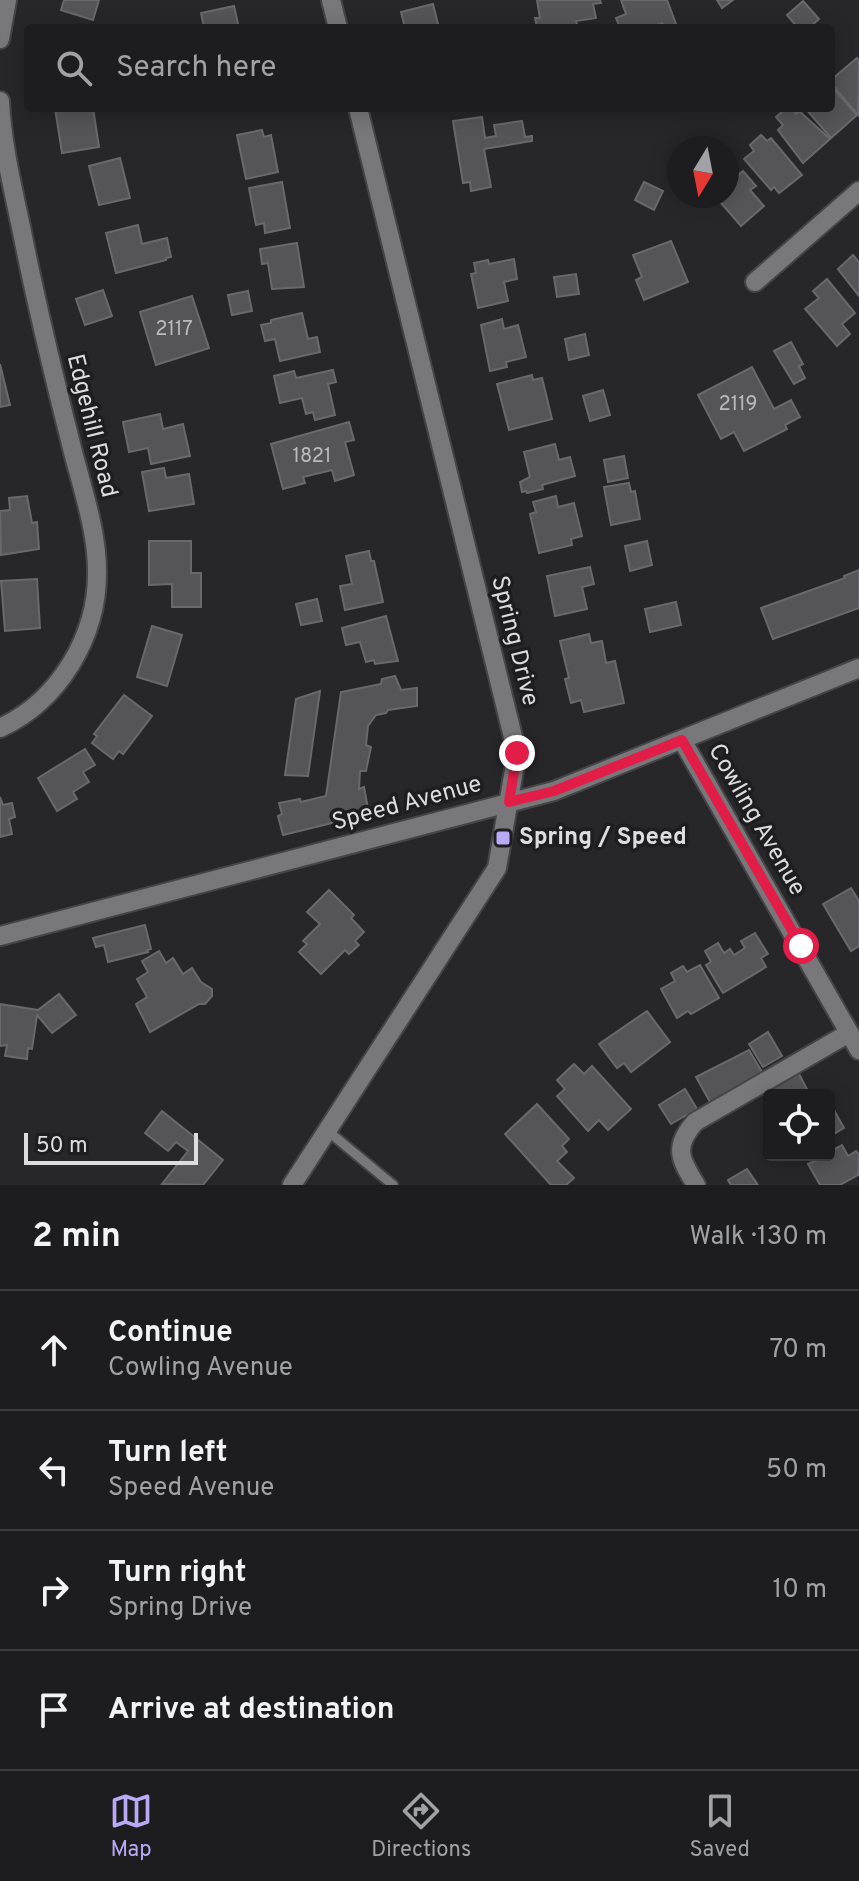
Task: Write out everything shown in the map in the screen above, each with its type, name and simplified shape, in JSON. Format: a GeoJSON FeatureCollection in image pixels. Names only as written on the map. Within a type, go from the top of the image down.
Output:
{"type":"FeatureCollection","features":[{"type":"Feature","properties":{"kind":"street"},"geometry":{"type":"LineString","coordinates":[[0,39],[7,0]]}},
{"type":"Feature","properties":{"kind":"street"},"geometry":{"type":"LineString","coordinates":[[331,0],[337,24]]}},
{"type":"Feature","properties":{"kind":"street","name":"Edgehill Road"},"geometry":{"type":"LineString","coordinates":[[0,101],[6,189],[92,530],[97,569],[92,617],[73,661],[43,699],[16,721],[0,728]]}},
{"type":"Feature","properties":{"kind":"street","name":"Spring Drive"},"geometry":{"type":"LineString","coordinates":[[292,1185],[497,868],[517,753],[359,112]]}},
{"type":"Feature","properties":{"kind":"street"},"geometry":{"type":"LineString","coordinates":[[755,282],[859,191]]}},
{"type":"Feature","properties":{"kind":"street","name":"Speed Avenue"},"geometry":{"type":"LineString","coordinates":[[0,936],[554,791],[859,668]]}},
{"type":"Feature","properties":{"kind":"street","name":"Cowling Avenue"},"geometry":{"type":"LineString","coordinates":[[682,740],[854,1030],[859,1050]]}},
{"type":"Feature","properties":{"kind":"street"},"geometry":{"type":"LineString","coordinates":[[696,1185],[681,1160],[680,1149],[686,1132],[695,1122],[854,1030]]}},
{"type":"Feature","properties":{"kind":"lane"},"geometry":{"type":"LineString","coordinates":[[329,1132],[393,1185]]}},
{"type":"Feature","properties":{"kind":"building"},"geometry":{"type":"Polygon","coordinates":[[[64,0],[99,0],[93,20],[61,10],[64,0]]]}},
{"type":"Feature","properties":{"kind":"building"},"geometry":{"type":"Polygon","coordinates":[[[537,0],[600,0],[601,3],[593,4],[596,18],[576,21],[577,24],[536,24],[535,18],[540,18],[537,0]]]}},
{"type":"Feature","properties":{"kind":"building"},"geometry":{"type":"Polygon","coordinates":[[[621,0],[667,0],[676,24],[618,24],[616,18],[626,14],[621,0]]]}},
{"type":"Feature","properties":{"kind":"building"},"geometry":{"type":"Polygon","coordinates":[[[717,0],[733,0],[722,8],[717,0]]]}},
{"type":"Feature","properties":{"kind":"building"},"geometry":{"type":"Polygon","coordinates":[[[803,1],[819,19],[813,24],[795,24],[787,15],[803,1]]]}},
{"type":"Feature","properties":{"kind":"building"},"geometry":{"type":"Polygon","coordinates":[[[433,4],[438,24],[404,24],[401,12],[433,4]]]}},
{"type":"Feature","properties":{"kind":"building"},"geometry":{"type":"Polygon","coordinates":[[[234,6],[238,24],[203,24],[201,13],[234,6]]]}},
{"type":"Feature","properties":{"kind":"building"},"geometry":{"type":"Polygon","coordinates":[[[857,58],[858,115],[835,88],[835,77],[857,58]]]}},
{"type":"Feature","properties":{"kind":"building"},"geometry":{"type":"Polygon","coordinates":[[[835,90],[857,115],[831,138],[808,112],[835,112],[835,90]]]}},
{"type":"Feature","properties":{"kind":"building"},"geometry":{"type":"Polygon","coordinates":[[[56,112],[94,112],[99,147],[62,153],[56,112]]]}},
{"type":"Feature","properties":{"kind":"building"},"geometry":{"type":"Polygon","coordinates":[[[782,112],[800,112],[830,139],[803,163],[778,130],[783,125],[776,117],[782,112]]]}},
{"type":"Feature","properties":{"kind":"building"},"geometry":{"type":"Polygon","coordinates":[[[482,117],[485,138],[496,136],[494,125],[522,121],[525,137],[532,136],[532,141],[484,149],[491,187],[471,191],[470,182],[463,183],[453,121],[482,117]]]}},
{"type":"Feature","properties":{"kind":"building"},"geometry":{"type":"Polygon","coordinates":[[[262,130],[264,137],[271,135],[278,172],[246,179],[237,135],[262,130]]]}},
{"type":"Feature","properties":{"kind":"building"},"geometry":{"type":"Polygon","coordinates":[[[761,135],[767,141],[771,138],[802,175],[779,193],[774,187],[771,190],[744,159],[754,151],[750,145],[761,135]]]}},
{"type":"Feature","properties":{"kind":"building"},"geometry":{"type":"Polygon","coordinates":[[[120,158],[130,198],[99,205],[89,166],[120,158]]]}},
{"type":"Feature","properties":{"kind":"building"},"geometry":{"type":"Polygon","coordinates":[[[743,171],[756,186],[750,190],[764,206],[741,226],[725,208],[739,208],[739,174],[743,171]]]}},
{"type":"Feature","properties":{"kind":"building"},"geometry":{"type":"Polygon","coordinates":[[[282,182],[290,228],[265,233],[264,223],[256,225],[249,188],[282,182]]]}},
{"type":"Feature","properties":{"kind":"building"},"geometry":{"type":"Polygon","coordinates":[[[644,182],[663,191],[654,210],[635,200],[644,182]]]}},
{"type":"Feature","properties":{"kind":"building"},"geometry":{"type":"Polygon","coordinates":[[[138,225],[142,244],[167,238],[171,257],[116,273],[106,233],[138,225]]]}},
{"type":"Feature","properties":{"kind":"building"},"geometry":{"type":"Polygon","coordinates":[[[671,241],[688,282],[644,300],[636,280],[642,277],[633,255],[671,241]]]}},
{"type":"Feature","properties":{"kind":"building"},"geometry":{"type":"Polygon","coordinates":[[[297,243],[304,287],[272,289],[268,263],[262,264],[260,249],[297,243]]]}},
{"type":"Feature","properties":{"kind":"building"},"geometry":{"type":"Polygon","coordinates":[[[853,255],[859,262],[859,296],[838,269],[853,255]]]}},
{"type":"Feature","properties":{"kind":"building"},"geometry":{"type":"Polygon","coordinates":[[[514,259],[517,279],[504,282],[508,301],[478,308],[471,274],[476,273],[474,263],[488,260],[489,264],[514,259]]]}},
{"type":"Feature","properties":{"kind":"building"},"geometry":{"type":"Polygon","coordinates":[[[576,274],[579,294],[557,297],[554,277],[576,274]]]}},
{"type":"Feature","properties":{"kind":"building"},"geometry":{"type":"Polygon","coordinates":[[[827,279],[855,313],[842,324],[850,334],[837,346],[805,309],[819,298],[813,291],[827,279]]]}},
{"type":"Feature","properties":{"kind":"building"},"geometry":{"type":"Polygon","coordinates":[[[103,290],[112,316],[85,325],[76,299],[103,290]]]}},
{"type":"Feature","properties":{"kind":"building"},"geometry":{"type":"Polygon","coordinates":[[[248,291],[252,311],[232,315],[228,295],[248,291]]]}},
{"type":"Feature","properties":{"kind":"building"},"geometry":{"type":"Polygon","coordinates":[[[192,296],[209,348],[156,365],[140,312],[192,296]]]}},
{"type":"Feature","properties":{"kind":"building"},"geometry":{"type":"Polygon","coordinates":[[[302,313],[308,339],[317,337],[320,352],[280,361],[275,339],[265,341],[261,325],[302,313]]]}},
{"type":"Feature","properties":{"kind":"building"},"geometry":{"type":"Polygon","coordinates":[[[502,319],[504,329],[518,325],[526,357],[506,362],[507,367],[490,371],[481,325],[502,319]]]}},
{"type":"Feature","properties":{"kind":"building"},"geometry":{"type":"Polygon","coordinates":[[[585,334],[589,355],[569,360],[565,339],[585,334]]]}},
{"type":"Feature","properties":{"kind":"building"},"geometry":{"type":"Polygon","coordinates":[[[791,342],[803,364],[799,366],[805,378],[794,384],[774,351],[791,342]]]}},
{"type":"Feature","properties":{"kind":"building"},"geometry":{"type":"Polygon","coordinates":[[[0,364],[10,405],[0,407],[0,364]]]}},
{"type":"Feature","properties":{"kind":"building"},"geometry":{"type":"Polygon","coordinates":[[[752,367],[774,409],[791,400],[800,417],[785,425],[787,429],[744,451],[734,432],[721,439],[698,395],[752,367]]]}},
{"type":"Feature","properties":{"kind":"building"},"geometry":{"type":"Polygon","coordinates":[[[333,370],[336,382],[328,384],[335,415],[315,420],[313,412],[306,414],[302,398],[280,403],[274,376],[294,371],[296,378],[333,370]]]}},
{"type":"Feature","properties":{"kind":"building"},"geometry":{"type":"Polygon","coordinates":[[[532,375],[533,380],[542,378],[552,419],[509,430],[497,384],[532,375]]]}},
{"type":"Feature","properties":{"kind":"building"},"geometry":{"type":"Polygon","coordinates":[[[603,390],[610,415],[590,421],[583,396],[603,390]]]}},
{"type":"Feature","properties":{"kind":"building"},"geometry":{"type":"Polygon","coordinates":[[[160,414],[163,429],[183,424],[190,456],[151,464],[148,448],[129,452],[123,422],[160,414]]]}},
{"type":"Feature","properties":{"kind":"building"},"geometry":{"type":"Polygon","coordinates":[[[349,422],[354,440],[345,442],[354,475],[335,481],[332,470],[303,477],[305,483],[283,489],[271,444],[349,422]]]}},
{"type":"Feature","properties":{"kind":"building"},"geometry":{"type":"Polygon","coordinates":[[[555,444],[559,460],[570,457],[575,476],[542,485],[543,489],[522,492],[520,482],[530,477],[524,452],[555,444]]]}},
{"type":"Feature","properties":{"kind":"building"},"geometry":{"type":"Polygon","coordinates":[[[624,456],[628,478],[608,482],[604,460],[624,456]]]}},
{"type":"Feature","properties":{"kind":"building"},"geometry":{"type":"Polygon","coordinates":[[[164,468],[166,478],[189,474],[194,504],[149,511],[142,472],[164,468]]]}},
{"type":"Feature","properties":{"kind":"building"},"geometry":{"type":"Polygon","coordinates":[[[629,483],[631,492],[635,491],[640,519],[611,525],[604,487],[629,483]]]}},
{"type":"Feature","properties":{"kind":"building"},"geometry":{"type":"Polygon","coordinates":[[[27,496],[32,523],[37,522],[39,549],[1,555],[0,511],[10,510],[9,498],[27,496]]]}},
{"type":"Feature","properties":{"kind":"building"},"geometry":{"type":"Polygon","coordinates":[[[556,496],[558,507],[574,503],[582,536],[571,539],[572,545],[539,553],[530,514],[536,512],[533,502],[556,496]]]}},
{"type":"Feature","properties":{"kind":"building"},"geometry":{"type":"Polygon","coordinates":[[[149,541],[191,541],[191,573],[201,573],[201,607],[172,607],[172,584],[149,585],[149,541]]]}},
{"type":"Feature","properties":{"kind":"building"},"geometry":{"type":"Polygon","coordinates":[[[647,541],[652,565],[630,571],[625,546],[647,541]]]}},
{"type":"Feature","properties":{"kind":"building"},"geometry":{"type":"Polygon","coordinates":[[[369,551],[383,602],[345,610],[340,586],[352,584],[346,556],[369,551]]]}},
{"type":"Feature","properties":{"kind":"building"},"geometry":{"type":"Polygon","coordinates":[[[590,567],[594,584],[582,587],[587,609],[555,616],[547,576],[590,567]]]}},
{"type":"Feature","properties":{"kind":"building"},"geometry":{"type":"Polygon","coordinates":[[[859,570],[859,608],[773,639],[761,608],[859,570]]]}},
{"type":"Feature","properties":{"kind":"building"},"geometry":{"type":"Polygon","coordinates":[[[37,579],[40,628],[5,631],[1,581],[37,579]]]}},
{"type":"Feature","properties":{"kind":"building"},"geometry":{"type":"Polygon","coordinates":[[[317,599],[322,621],[301,625],[296,604],[317,599]]]}},
{"type":"Feature","properties":{"kind":"building"},"geometry":{"type":"Polygon","coordinates":[[[676,602],[681,625],[650,632],[645,609],[676,602]]]}},
{"type":"Feature","properties":{"kind":"building"},"geometry":{"type":"Polygon","coordinates":[[[386,616],[398,661],[366,662],[360,642],[346,645],[342,628],[386,616]]]}},
{"type":"Feature","properties":{"kind":"building"},"geometry":{"type":"Polygon","coordinates":[[[152,626],[182,635],[167,686],[137,677],[152,626]]]}},
{"type":"Feature","properties":{"kind":"building"},"geometry":{"type":"Polygon","coordinates":[[[589,634],[591,643],[602,641],[606,663],[615,661],[624,703],[584,712],[581,700],[571,703],[560,641],[589,634]]]}},
{"type":"Feature","properties":{"kind":"building"},"geometry":{"type":"Polygon","coordinates":[[[395,676],[401,690],[417,688],[417,706],[388,710],[376,715],[368,726],[366,745],[371,747],[366,771],[360,771],[359,789],[364,787],[369,814],[283,835],[278,816],[282,814],[279,803],[326,796],[341,692],[381,684],[382,679],[395,676]]]}},
{"type":"Feature","properties":{"kind":"building"},"geometry":{"type":"Polygon","coordinates":[[[320,691],[308,776],[285,775],[296,699],[320,691]]]}},
{"type":"Feature","properties":{"kind":"building"},"geometry":{"type":"Polygon","coordinates":[[[124,695],[152,716],[123,754],[119,751],[113,759],[92,743],[97,736],[94,734],[124,695]]]}},
{"type":"Feature","properties":{"kind":"building"},"geometry":{"type":"Polygon","coordinates":[[[85,749],[95,765],[83,772],[89,782],[73,792],[77,799],[57,811],[38,778],[85,749]]]}},
{"type":"Feature","properties":{"kind":"building"},"geometry":{"type":"Polygon","coordinates":[[[0,797],[3,805],[12,803],[15,817],[9,819],[12,834],[0,837],[0,797]]]}},
{"type":"Feature","properties":{"kind":"building"},"geometry":{"type":"Polygon","coordinates":[[[851,888],[859,901],[859,946],[851,951],[823,904],[851,888]]]}},
{"type":"Feature","properties":{"kind":"building"},"geometry":{"type":"Polygon","coordinates":[[[329,890],[354,915],[351,918],[364,932],[355,941],[359,945],[349,954],[345,950],[321,974],[299,952],[307,944],[303,941],[320,924],[307,912],[329,890]]]}},
{"type":"Feature","properties":{"kind":"building"},"geometry":{"type":"Polygon","coordinates":[[[145,925],[151,949],[148,952],[108,962],[104,945],[96,947],[93,938],[145,925]]]}},
{"type":"Feature","properties":{"kind":"building"},"geometry":{"type":"Polygon","coordinates":[[[755,933],[768,954],[761,958],[766,967],[723,993],[706,965],[711,962],[705,951],[718,943],[724,953],[730,949],[734,955],[745,948],[741,941],[755,933]]]}},
{"type":"Feature","properties":{"kind":"building"},"geometry":{"type":"Polygon","coordinates":[[[159,951],[166,963],[173,958],[183,974],[192,968],[201,982],[212,989],[212,996],[205,1004],[199,1004],[150,1032],[136,1004],[147,997],[137,979],[148,972],[142,961],[159,951]]]}},
{"type":"Feature","properties":{"kind":"building"},"geometry":{"type":"Polygon","coordinates":[[[700,965],[719,998],[691,1014],[688,1011],[677,1018],[661,989],[675,981],[671,973],[683,966],[687,972],[700,965]]]}},
{"type":"Feature","properties":{"kind":"building"},"geometry":{"type":"Polygon","coordinates":[[[59,994],[76,1015],[52,1033],[37,1015],[32,1049],[28,1048],[27,1059],[5,1056],[7,1045],[0,1046],[0,1004],[38,1010],[59,994]]]}},
{"type":"Feature","properties":{"kind":"building"},"geometry":{"type":"Polygon","coordinates":[[[647,1011],[670,1042],[631,1072],[624,1063],[617,1068],[599,1044],[647,1011]]]}},
{"type":"Feature","properties":{"kind":"building"},"geometry":{"type":"Polygon","coordinates":[[[768,1032],[782,1056],[763,1067],[749,1044],[768,1032]]]}},
{"type":"Feature","properties":{"kind":"building"},"geometry":{"type":"Polygon","coordinates":[[[749,1050],[762,1072],[710,1102],[696,1077],[749,1050]]]}},
{"type":"Feature","properties":{"kind":"building"},"geometry":{"type":"Polygon","coordinates":[[[574,1064],[584,1074],[592,1066],[631,1109],[608,1130],[599,1120],[588,1131],[557,1096],[565,1089],[557,1080],[574,1064]]]}},
{"type":"Feature","properties":{"kind":"building"},"geometry":{"type":"Polygon","coordinates":[[[797,1070],[807,1089],[763,1091],[797,1070]]]}},
{"type":"Feature","properties":{"kind":"building"},"geometry":{"type":"Polygon","coordinates":[[[685,1089],[697,1109],[671,1124],[659,1105],[685,1089]]]}},
{"type":"Feature","properties":{"kind":"building"},"geometry":{"type":"Polygon","coordinates":[[[537,1104],[569,1139],[562,1146],[567,1152],[557,1161],[574,1178],[566,1185],[551,1185],[505,1134],[537,1104]]]}},
{"type":"Feature","properties":{"kind":"building"},"geometry":{"type":"Polygon","coordinates":[[[162,1111],[223,1160],[203,1185],[162,1184],[188,1151],[176,1142],[168,1151],[145,1133],[162,1111]]]}},
{"type":"Feature","properties":{"kind":"building"},"geometry":{"type":"Polygon","coordinates":[[[835,1112],[844,1128],[835,1133],[835,1112]]]}},
{"type":"Feature","properties":{"kind":"building"},"geometry":{"type":"Polygon","coordinates":[[[842,1145],[848,1156],[856,1151],[859,1155],[858,1175],[840,1185],[820,1185],[808,1164],[835,1161],[835,1149],[842,1145]]]}},
{"type":"Feature","properties":{"kind":"building"},"geometry":{"type":"Polygon","coordinates":[[[747,1169],[758,1185],[731,1185],[728,1180],[747,1169]]]}},
{"type":"Feature","properties":{"kind":"place","name":"Spring / Speed"},"geometry":{"type":"Point","coordinates":[503,838]}},
{"type":"Feature","properties":{"kind":"route"},"geometry":{"type":"LineString","coordinates":[[517,753],[509,802],[554,791],[682,740],[801,946]]}}]}
